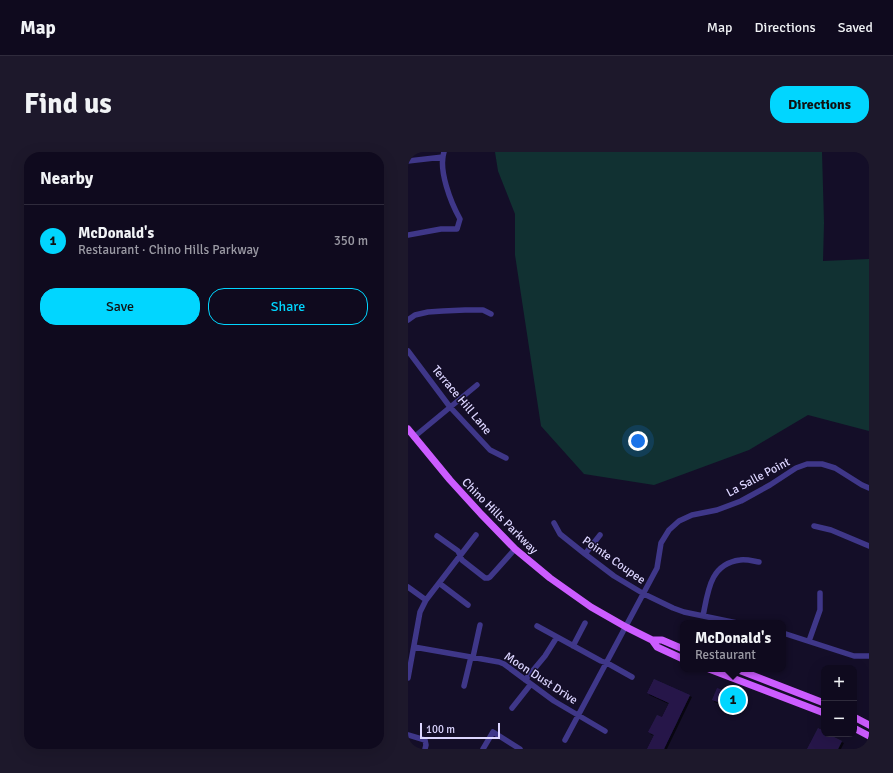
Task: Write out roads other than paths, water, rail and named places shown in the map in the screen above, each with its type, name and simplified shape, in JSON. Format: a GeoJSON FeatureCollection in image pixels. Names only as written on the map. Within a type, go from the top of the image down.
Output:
{"type":"FeatureCollection","features":[{"type":"Feature","properties":{"kind":"main road","name":"Chino Hills Parkway"},"geometry":{"type":"LineString","coordinates":[[408,429],[465,498],[515,549],[550,578],[581,600],[626,627],[652,640],[662,640],[680,648]]}},
{"type":"Feature","properties":{"kind":"main road","name":"Chino Hills Parkway"},"geometry":{"type":"LineString","coordinates":[[652,640],[657,648],[680,658]]}},
{"type":"Feature","properties":{"kind":"main road"},"geometry":{"type":"LineString","coordinates":[[717,672],[821,712]]}},
{"type":"Feature","properties":{"kind":"main road"},"geometry":{"type":"LineString","coordinates":[[744,672],[821,702]]}},
{"type":"Feature","properties":{"kind":"main road"},"geometry":{"type":"LineString","coordinates":[[857,719],[869,725]]}},
{"type":"Feature","properties":{"kind":"main road"},"geometry":{"type":"LineString","coordinates":[[857,730],[869,736]]}},
{"type":"Feature","properties":{"kind":"street"},"geometry":{"type":"LineString","coordinates":[[408,162],[444,154],[443,170],[449,194],[460,219],[457,229],[441,229],[408,235]]}},
{"type":"Feature","properties":{"kind":"street"},"geometry":{"type":"LineString","coordinates":[[408,320],[415,315],[428,312],[483,310],[491,314]]}},
{"type":"Feature","properties":{"kind":"street","name":"Terrace Hill Lane"},"geometry":{"type":"LineString","coordinates":[[408,351],[450,407],[490,450],[506,458]]}},
{"type":"Feature","properties":{"kind":"street"},"geometry":{"type":"LineString","coordinates":[[414,437],[477,385]]}},
{"type":"Feature","properties":{"kind":"street","name":"La Salle Point"},"geometry":{"type":"LineString","coordinates":[[565,740],[657,568],[661,543],[669,530],[679,520],[692,515],[717,510],[740,501],[770,485],[796,468],[807,464],[822,464],[834,468],[869,488]]}},
{"type":"Feature","properties":{"kind":"street","name":"Pointe Coupee"},"geometry":{"type":"LineString","coordinates":[[554,524],[560,534],[585,554],[614,576],[644,594],[684,612],[722,620]]}},
{"type":"Feature","properties":{"kind":"street"},"geometry":{"type":"LineString","coordinates":[[814,526],[831,530],[869,546]]}},
{"type":"Feature","properties":{"kind":"street"},"geometry":{"type":"LineString","coordinates":[[408,678],[421,607],[476,535]]}},
{"type":"Feature","properties":{"kind":"street"},"geometry":{"type":"LineString","coordinates":[[437,536],[458,551],[462,560],[485,578],[490,577],[515,549]]}},
{"type":"Feature","properties":{"kind":"street"},"geometry":{"type":"LineString","coordinates":[[585,554],[600,536]]}},
{"type":"Feature","properties":{"kind":"street"},"geometry":{"type":"LineString","coordinates":[[703,616],[710,585],[715,573],[726,564],[741,560],[759,562]]}},
{"type":"Feature","properties":{"kind":"street"},"geometry":{"type":"LineString","coordinates":[[439,583],[468,605]]}},
{"type":"Feature","properties":{"kind":"street"},"geometry":{"type":"LineString","coordinates":[[408,587],[426,600]]}},
{"type":"Feature","properties":{"kind":"street"},"geometry":{"type":"LineString","coordinates":[[809,641],[820,610],[820,593]]}},
{"type":"Feature","properties":{"kind":"street"},"geometry":{"type":"LineString","coordinates":[[573,646],[585,623]]}},
{"type":"Feature","properties":{"kind":"street"},"geometry":{"type":"LineString","coordinates":[[464,686],[480,625]]}},
{"type":"Feature","properties":{"kind":"street"},"geometry":{"type":"LineString","coordinates":[[537,626],[632,677]]}},
{"type":"Feature","properties":{"kind":"street"},"geometry":{"type":"LineString","coordinates":[[786,634],[854,656],[869,656]]}},
{"type":"Feature","properties":{"kind":"street"},"geometry":{"type":"LineString","coordinates":[[526,680],[545,656],[557,637]]}},
{"type":"Feature","properties":{"kind":"street","name":"Moon Dust Drive"},"geometry":{"type":"LineString","coordinates":[[408,640],[414,644],[504,664],[554,701],[605,731]]}},
{"type":"Feature","properties":{"kind":"street"},"geometry":{"type":"LineString","coordinates":[[512,708],[531,684]]}},
{"type":"Feature","properties":{"kind":"street"},"geometry":{"type":"LineString","coordinates":[[483,749],[493,732],[520,749]]}},
{"type":"Feature","properties":{"kind":"street"},"geometry":{"type":"LineString","coordinates":[[408,735],[425,740],[425,749]]}},
{"type":"Feature","properties":{"kind":"place","name":"McDonald's"},"geometry":{"type":"Point","coordinates":[733,700]}}]}
